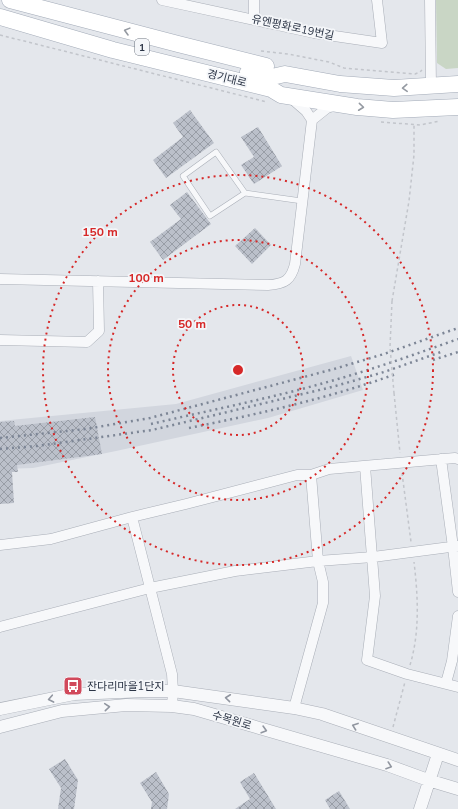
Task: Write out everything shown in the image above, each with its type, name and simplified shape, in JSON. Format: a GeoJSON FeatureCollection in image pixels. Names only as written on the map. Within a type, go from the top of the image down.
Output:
{"type":"FeatureCollection","features":[{"type":"Feature","properties":{"kind":"main road"},"geometry":{"type":"LineString","coordinates":[[10,0],[274,68],[286,74]]}},
{"type":"Feature","properties":{"kind":"main road","name":"경기대로"},"geometry":{"type":"LineString","coordinates":[[0,8],[82,32],[272,78],[286,74],[340,84],[394,88],[458,84]]}},
{"type":"Feature","properties":{"kind":"main road","name":"경기대로"},"geometry":{"type":"LineString","coordinates":[[0,17],[106,48],[271,89],[281,98],[393,110],[458,107]]}},
{"type":"Feature","properties":{"kind":"main road"},"geometry":{"type":"LineString","coordinates":[[0,28],[202,81],[281,98]]}},
{"type":"Feature","properties":{"kind":"street","name":"유엔평화로19번길"},"geometry":{"type":"LineString","coordinates":[[162,0],[314,32],[382,43],[378,0]]}},
{"type":"Feature","properties":{"kind":"street"},"geometry":{"type":"LineString","coordinates":[[254,0],[254,19]]}},
{"type":"Feature","properties":{"kind":"street"},"geometry":{"type":"LineString","coordinates":[[430,0],[431,86]]}},
{"type":"Feature","properties":{"kind":"street"},"geometry":{"type":"LineString","coordinates":[[0,279],[278,284],[287,281],[293,271],[312,120],[306,111],[281,98]]}},
{"type":"Feature","properties":{"kind":"street"},"geometry":{"type":"LineString","coordinates":[[312,120],[327,108],[340,104]]}},
{"type":"Feature","properties":{"kind":"street"},"geometry":{"type":"LineString","coordinates":[[0,340],[87,342],[99,331],[98,281]]}},
{"type":"Feature","properties":{"kind":"street"},"geometry":{"type":"LineString","coordinates":[[441,459],[456,547],[458,592]]}},
{"type":"Feature","properties":{"kind":"street"},"geometry":{"type":"LineString","coordinates":[[0,545],[52,539],[297,475],[311,475],[329,469],[401,462],[458,459]]}},
{"type":"Feature","properties":{"kind":"street"},"geometry":{"type":"LineString","coordinates":[[365,466],[375,596],[367,660],[407,674],[458,687]]}},
{"type":"Feature","properties":{"kind":"street"},"geometry":{"type":"LineString","coordinates":[[294,708],[323,603],[323,582],[318,561],[311,475]]}},
{"type":"Feature","properties":{"kind":"street"},"geometry":{"type":"LineString","coordinates":[[132,517],[172,674],[172,706]]}},
{"type":"Feature","properties":{"kind":"street"},"geometry":{"type":"LineString","coordinates":[[0,627],[150,588],[235,571],[456,547]]}},
{"type":"Feature","properties":{"kind":"street"},"geometry":{"type":"LineString","coordinates":[[446,683],[452,660],[458,616]]}},
{"type":"Feature","properties":{"kind":"street","name":"수목원로"},"geometry":{"type":"LineString","coordinates":[[0,709],[74,694],[173,691],[294,708],[322,714],[458,760]]}},
{"type":"Feature","properties":{"kind":"street","name":"수목원로"},"geometry":{"type":"LineString","coordinates":[[0,727],[62,711],[126,705],[172,706],[194,709],[387,765],[458,789]]}},
{"type":"Feature","properties":{"kind":"street"},"geometry":{"type":"LineString","coordinates":[[420,809],[428,780],[438,754]]}},
{"type":"Feature","properties":{"kind":"lane"},"geometry":{"type":"LineString","coordinates":[[245,193],[216,152],[183,176],[210,216],[245,193],[302,201]]}},
{"type":"Feature","properties":{"kind":"path"},"geometry":{"type":"LineString","coordinates":[[0,35],[281,98]]}},
{"type":"Feature","properties":{"kind":"path"},"geometry":{"type":"LineString","coordinates":[[260,51],[288,54],[329,62],[344,68],[415,74],[420,72],[424,67],[431,67]]}},
{"type":"Feature","properties":{"kind":"path"},"geometry":{"type":"LineString","coordinates":[[390,738],[412,657],[417,624],[416,582],[413,551],[401,462],[390,347],[392,301],[409,201],[414,155],[414,124]]}},
{"type":"Feature","properties":{"kind":"shaded area"},"geometry":{"type":"Polygon","coordinates":[[[351,356],[363,390],[268,418],[33,468],[0,469],[0,421],[176,404],[351,356]]]}},
{"type":"Feature","properties":{"kind":"green space"},"geometry":{"type":"Polygon","coordinates":[[[436,0],[458,0],[458,68],[446,69],[437,63],[436,0]]]}},
{"type":"Feature","properties":{"kind":"building"},"geometry":{"type":"Polygon","coordinates":[[[190,110],[214,143],[166,178],[153,160],[183,137],[173,123],[190,110]]]}},
{"type":"Feature","properties":{"kind":"building"},"geometry":{"type":"Polygon","coordinates":[[[258,127],[282,166],[254,184],[241,165],[254,157],[241,137],[258,127]]]}},
{"type":"Feature","properties":{"kind":"building"},"geometry":{"type":"Polygon","coordinates":[[[187,192],[211,224],[163,260],[150,242],[181,219],[170,205],[187,192]]]}},
{"type":"Feature","properties":{"kind":"building"},"geometry":{"type":"Polygon","coordinates":[[[255,228],[271,245],[252,264],[235,246],[255,228]]]}},
{"type":"Feature","properties":{"kind":"building"},"geometry":{"type":"Polygon","coordinates":[[[95,417],[102,454],[17,465],[18,472],[12,472],[14,503],[0,504],[0,422],[14,421],[15,426],[95,417]]]}},
{"type":"Feature","properties":{"kind":"building"},"geometry":{"type":"Polygon","coordinates":[[[65,759],[78,780],[74,809],[58,809],[61,788],[49,769],[65,759]]]}},
{"type":"Feature","properties":{"kind":"building"},"geometry":{"type":"Polygon","coordinates":[[[156,772],[169,794],[167,809],[151,809],[152,802],[140,783],[156,772]]]}},
{"type":"Feature","properties":{"kind":"building"},"geometry":{"type":"Polygon","coordinates":[[[254,773],[276,809],[235,809],[250,799],[240,782],[254,773]]]}},
{"type":"Feature","properties":{"kind":"building"},"geometry":{"type":"Polygon","coordinates":[[[339,791],[350,809],[330,809],[325,800],[339,791]]]}},
{"type":"Feature","properties":{"kind":"railway"},"geometry":{"type":"LineString","coordinates":[[0,438],[86,429],[150,418],[334,369],[384,354],[458,328]]}},
{"type":"Feature","properties":{"kind":"railway"},"geometry":{"type":"LineString","coordinates":[[151,424],[309,387],[379,366],[458,339]]}},
{"type":"Feature","properties":{"kind":"railway"},"geometry":{"type":"LineString","coordinates":[[0,449],[37,446],[152,430],[332,387],[384,372],[441,352]]}},
{"type":"Feature","properties":{"kind":"railway"},"geometry":{"type":"LineString","coordinates":[[433,360],[458,352]]}},
{"type":"Feature","properties":{"kind":"railway"},"geometry":{"type":"LineString","coordinates":[[189,428],[294,405],[345,391],[396,374]]}},
{"type":"Feature","properties":{"kind":"place","name":"잔다리마을1단지"},"geometry":{"type":"Point","coordinates":[73,686]}}]}
